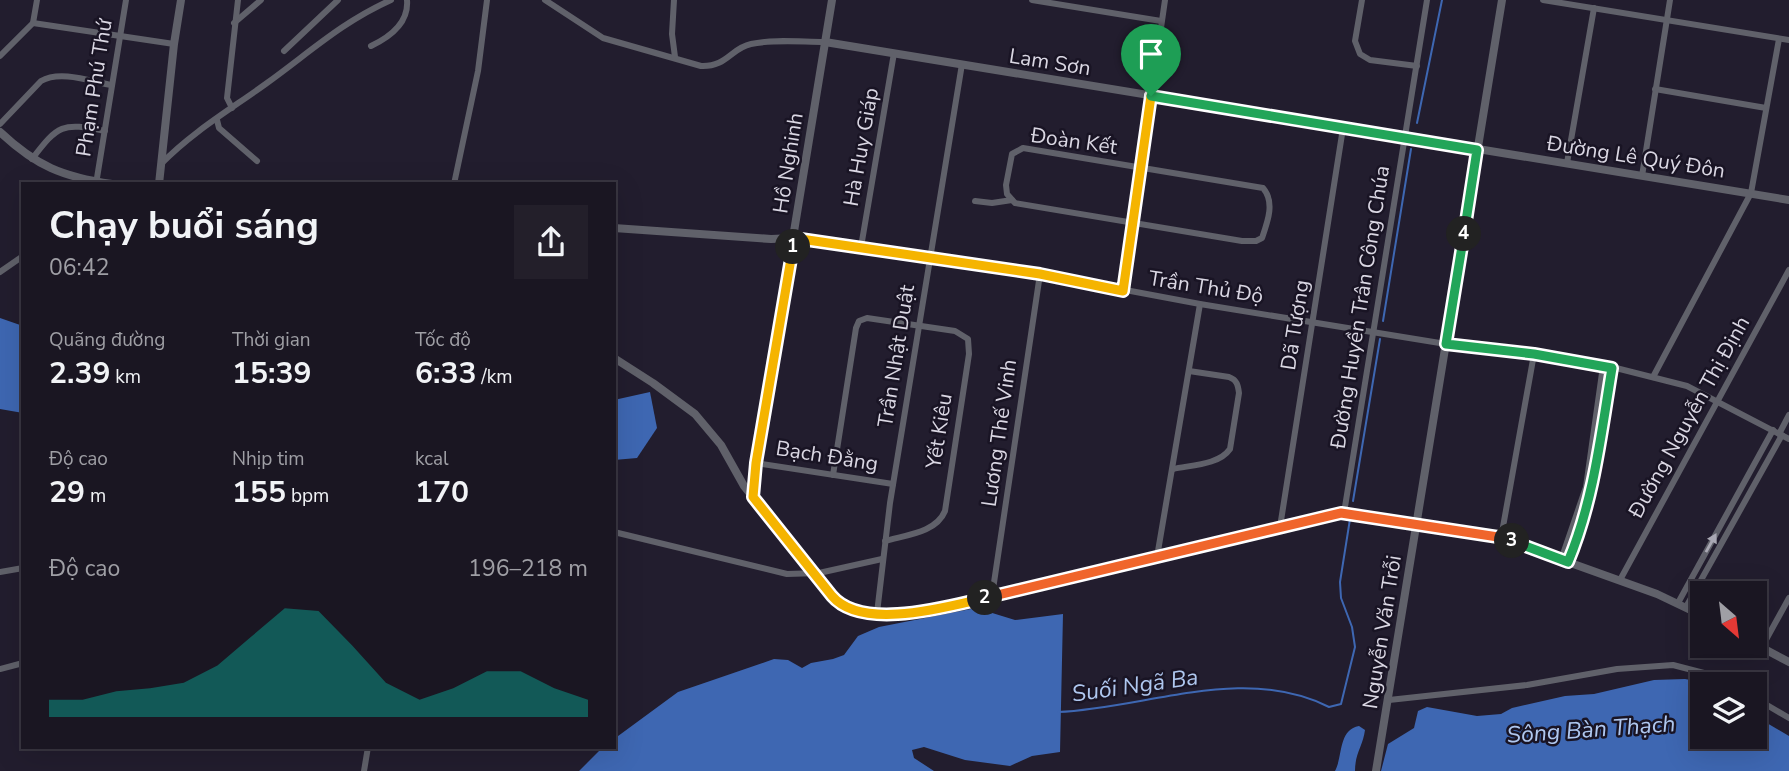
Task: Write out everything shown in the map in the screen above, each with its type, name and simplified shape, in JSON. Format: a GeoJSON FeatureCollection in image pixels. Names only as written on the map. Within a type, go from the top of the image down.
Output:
{"type":"FeatureCollection","features":[{"type":"Feature","properties":{"kind":"street"},"geometry":{"type":"LineString","coordinates":[[0,56],[33,23],[37,0]]}},
{"type":"Feature","properties":{"kind":"street","name":"Phạm Phú Thứ"},"geometry":{"type":"LineString","coordinates":[[96,182],[126,0]]}},
{"type":"Feature","properties":{"kind":"street"},"geometry":{"type":"LineString","coordinates":[[159,182],[181,0]]}},
{"type":"Feature","properties":{"kind":"street"},"geometry":{"type":"LineString","coordinates":[[232,108],[227,97],[238,0]]}},
{"type":"Feature","properties":{"kind":"street"},"geometry":{"type":"LineString","coordinates":[[234,23],[261,0]]}},
{"type":"Feature","properties":{"kind":"street"},"geometry":{"type":"LineString","coordinates":[[284,51],[338,0]]}},
{"type":"Feature","properties":{"kind":"street"},"geometry":{"type":"LineString","coordinates":[[161,164],[181,143],[217,120],[338,29],[391,0]]}},
{"type":"Feature","properties":{"kind":"street"},"geometry":{"type":"LineString","coordinates":[[372,46],[386,39],[399,26],[408,9],[407,0]]}},
{"type":"Feature","properties":{"kind":"street"},"geometry":{"type":"LineString","coordinates":[[454,182],[478,71],[487,0]]}},
{"type":"Feature","properties":{"kind":"street"},"geometry":{"type":"LineString","coordinates":[[545,0],[603,38],[675,57],[697,66],[712,66],[753,43],[825,42]]}},
{"type":"Feature","properties":{"kind":"street"},"geometry":{"type":"LineString","coordinates":[[674,0],[672,34],[675,57]]}},
{"type":"Feature","properties":{"kind":"street","name":"Hồ Nghinh"},"geometry":{"type":"LineString","coordinates":[[753,497],[756,463],[832,0]]}},
{"type":"Feature","properties":{"kind":"street"},"geometry":{"type":"LineString","coordinates":[[1032,0],[1161,21]]}},
{"type":"Feature","properties":{"kind":"street"},"geometry":{"type":"LineString","coordinates":[[1123,291],[1165,0]]}},
{"type":"Feature","properties":{"kind":"street"},"geometry":{"type":"LineString","coordinates":[[1362,0],[1355,41],[1360,54],[1370,61],[1417,66]]}},
{"type":"Feature","properties":{"kind":"street","name":"Đường Huyền Trân Công Chúa"},"geometry":{"type":"LineString","coordinates":[[1344,513],[1427,0]]}},
{"type":"Feature","properties":{"kind":"street","name":"Nguyễn Văn Trỗi"},"geometry":{"type":"LineString","coordinates":[[1377,771],[1502,0]]}},
{"type":"Feature","properties":{"kind":"street"},"geometry":{"type":"LineString","coordinates":[[1543,0],[1789,40]]}},
{"type":"Feature","properties":{"kind":"street"},"geometry":{"type":"LineString","coordinates":[[1642,176],[1670,0]]}},
{"type":"Feature","properties":{"kind":"street"},"geometry":{"type":"LineString","coordinates":[[1567,163],[1594,8]]}},
{"type":"Feature","properties":{"kind":"street"},"geometry":{"type":"LineString","coordinates":[[33,23],[174,44]]}},
{"type":"Feature","properties":{"kind":"street"},"geometry":{"type":"LineString","coordinates":[[1653,377],[1751,193],[1779,39]]}},
{"type":"Feature","properties":{"kind":"street","name":"Lam Sơn"},"geometry":{"type":"LineString","coordinates":[[825,42],[1477,150]]}},
{"type":"Feature","properties":{"kind":"street","name":"Hà Huy Giáp"},"geometry":{"type":"LineString","coordinates":[[861,247],[894,53]]}},
{"type":"Feature","properties":{"kind":"street","name":"Trần Nhật Duật"},"geometry":{"type":"LineString","coordinates":[[877,613],[893,484],[962,65]]}},
{"type":"Feature","properties":{"kind":"street"},"geometry":{"type":"LineString","coordinates":[[0,124],[48,77],[59,76],[111,85]]}},
{"type":"Feature","properties":{"kind":"street"},"geometry":{"type":"LineString","coordinates":[[1656,89],[1766,108]]}},
{"type":"Feature","properties":{"kind":"street"},"geometry":{"type":"LineString","coordinates":[[217,120],[219,128],[257,161]]}},
{"type":"Feature","properties":{"kind":"street"},"geometry":{"type":"LineString","coordinates":[[32,159],[50,136],[63,128],[83,126],[105,131]]}},
{"type":"Feature","properties":{"kind":"street","name":"Dã Tượng"},"geometry":{"type":"LineString","coordinates":[[1280,527],[1343,128]]}},
{"type":"Feature","properties":{"kind":"street"},"geometry":{"type":"LineString","coordinates":[[0,132],[32,159],[69,177],[92,182]]}},
{"type":"Feature","properties":{"kind":"street","name":"Đoàn Kết"},"geometry":{"type":"LineString","coordinates":[[1023,148],[1263,188],[1269,194],[1271,203],[1262,238],[1242,241],[1015,203],[1012,200],[1007,194],[1006,185],[1009,162],[1012,154],[1023,148]]}},
{"type":"Feature","properties":{"kind":"street","name":"Đường Lê Quý Đôn"},"geometry":{"type":"LineString","coordinates":[[1477,150],[1789,200]]}},
{"type":"Feature","properties":{"kind":"street"},"geometry":{"type":"LineString","coordinates":[[975,201],[992,203],[1012,200]]}},
{"type":"Feature","properties":{"kind":"street"},"geometry":{"type":"LineString","coordinates":[[616,228],[794,238]]}},
{"type":"Feature","properties":{"kind":"street","name":"Trần Thủ Độ"},"geometry":{"type":"LineString","coordinates":[[794,238],[1040,274],[1200,304],[1446,344],[1534,354],[1603,366],[1687,386],[1781,435]]}},
{"type":"Feature","properties":{"kind":"street"},"geometry":{"type":"LineString","coordinates":[[0,272],[21,257]]}},
{"type":"Feature","properties":{"kind":"street","name":"Đường Nguyễn Thị Định"},"geometry":{"type":"LineString","coordinates":[[1619,580],[1789,270]]}},
{"type":"Feature","properties":{"kind":"street","name":"Lương Thế Vinh"},"geometry":{"type":"LineString","coordinates":[[992,596],[1040,274]]}},
{"type":"Feature","properties":{"kind":"street"},"geometry":{"type":"LineString","coordinates":[[1157,557],[1200,304]]}},
{"type":"Feature","properties":{"kind":"street"},"geometry":{"type":"LineString","coordinates":[[833,475],[859,321],[867,318],[919,326]]}},
{"type":"Feature","properties":{"kind":"street","name":"Yết Kiêu"},"geometry":{"type":"LineString","coordinates":[[885,541],[933,527],[941,520],[945,511],[970,346],[968,339],[955,331],[919,326]]}},
{"type":"Feature","properties":{"kind":"street"},"geometry":{"type":"LineString","coordinates":[[1501,538],[1534,354]]}},
{"type":"Feature","properties":{"kind":"street"},"geometry":{"type":"LineString","coordinates":[[616,359],[695,414],[721,445],[753,497],[841,605],[852,610],[877,613],[915,612],[1344,513],[1501,538],[1619,580],[1690,609]]}},
{"type":"Feature","properties":{"kind":"street"},"geometry":{"type":"LineString","coordinates":[[1565,561],[1586,487],[1603,366]]}},
{"type":"Feature","properties":{"kind":"street"},"geometry":{"type":"LineString","coordinates":[[1565,561],[1582,527],[1593,489],[1612,368]]}},
{"type":"Feature","properties":{"kind":"street"},"geometry":{"type":"LineString","coordinates":[[1173,469],[1218,459],[1230,449],[1239,393],[1235,379],[1189,371]]}},
{"type":"Feature","properties":{"kind":"street"},"geometry":{"type":"LineString","coordinates":[[1682,605],[1781,435],[1789,415]]}},
{"type":"Feature","properties":{"kind":"street","name":"Bạch Đằng"},"geometry":{"type":"LineString","coordinates":[[756,463],[893,484]]}},
{"type":"Feature","properties":{"kind":"street"},"geometry":{"type":"LineString","coordinates":[[616,531],[787,574],[816,573],[882,559]]}},
{"type":"Feature","properties":{"kind":"street"},"geometry":{"type":"LineString","coordinates":[[0,572],[21,568]]}},
{"type":"Feature","properties":{"kind":"street"},"geometry":{"type":"LineString","coordinates":[[1768,631],[1789,598]]}},
{"type":"Feature","properties":{"kind":"street"},"geometry":{"type":"LineString","coordinates":[[1768,651],[1789,662]]}},
{"type":"Feature","properties":{"kind":"street"},"geometry":{"type":"LineString","coordinates":[[0,669],[21,664]]}},
{"type":"Feature","properties":{"kind":"street"},"geometry":{"type":"LineString","coordinates":[[1389,700],[1527,685],[1617,669],[1673,665],[1698,672]]}},
{"type":"Feature","properties":{"kind":"street"},"geometry":{"type":"LineString","coordinates":[[1767,705],[1789,718]]}},
{"type":"Feature","properties":{"kind":"street"},"geometry":{"type":"LineString","coordinates":[[364,771],[368,749]]}},
{"type":"Feature","properties":{"kind":"water"},"geometry":{"type":"Polygon","coordinates":[[[0,318],[21,325],[21,413],[0,409],[0,318]]]}},
{"type":"Feature","properties":{"kind":"water"},"geometry":{"type":"Polygon","coordinates":[[[650,392],[657,428],[637,458],[616,460],[616,400],[650,392]]]}},
{"type":"Feature","properties":{"kind":"water"},"geometry":{"type":"Polygon","coordinates":[[[976,608],[1015,620],[1063,614],[1060,752],[1032,756],[1010,766],[965,760],[924,747],[912,750],[914,758],[934,771],[579,771],[601,749],[616,749],[616,738],[678,692],[774,659],[788,660],[802,668],[811,663],[833,659],[844,655],[858,636],[879,627],[976,608]]]}},
{"type":"Feature","properties":{"kind":"water","name":"Sông Bàn Thạch"},"geometry":{"type":"Polygon","coordinates":[[[1654,680],[1690,680],[1690,749],[1767,749],[1767,723],[1789,736],[1789,771],[1381,771],[1388,744],[1414,728],[1418,711],[1427,707],[1477,716],[1501,714],[1512,708],[1565,696],[1594,694],[1654,680]]]}},
{"type":"Feature","properties":{"kind":"water"},"geometry":{"type":"Polygon","coordinates":[[[1359,726],[1365,730],[1355,771],[1335,771],[1344,738],[1352,728],[1359,726]]]}},
{"type":"Feature","properties":{"kind":"waterway","name":"Suối Ngã Ba"},"geometry":{"type":"LineString","coordinates":[[1417,123],[1442,0]]}},
{"type":"Feature","properties":{"kind":"waterway","name":"Suối Ngã Ba"},"geometry":{"type":"LineString","coordinates":[[1383,321],[1411,149]]}},
{"type":"Feature","properties":{"kind":"waterway","name":"Suối Ngã Ba"},"geometry":{"type":"LineString","coordinates":[[1353,501],[1380,339]]}},
{"type":"Feature","properties":{"kind":"waterway","name":"Suối Ngã Ba"},"geometry":{"type":"LineString","coordinates":[[1058,712],[1229,689],[1263,689],[1297,695],[1329,707],[1341,704],[1355,647],[1352,627],[1341,598],[1340,582],[1350,519]]}},
{"type":"Feature","properties":{"kind":"route"},"geometry":{"type":"LineString","coordinates":[[1151,96],[1477,150],[1446,344],[1534,354],[1612,368],[1593,489],[1579,537],[1568,562],[1498,537],[1341,513],[977,600],[915,612],[885,614],[858,611],[836,601],[753,497],[756,463],[794,238],[1040,274],[1123,291],[1151,96]]}}]}
